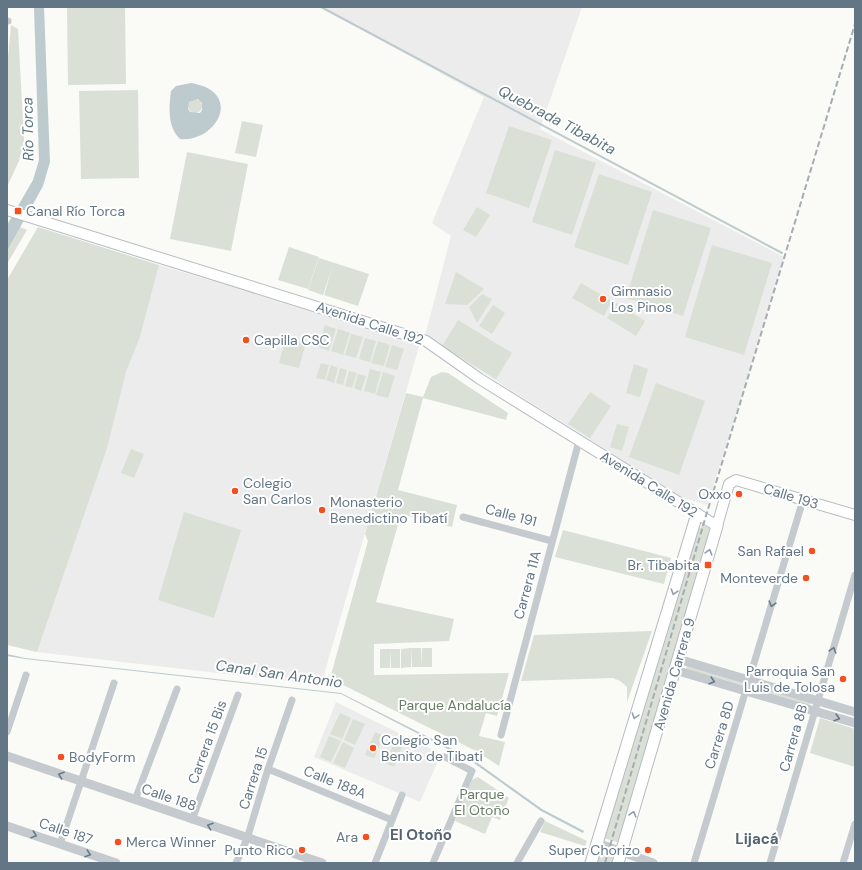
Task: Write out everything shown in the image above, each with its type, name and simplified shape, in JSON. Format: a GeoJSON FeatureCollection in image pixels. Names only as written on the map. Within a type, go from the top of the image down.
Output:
{"type":"FeatureCollection","features":[{"type":"Feature","properties":{"kind":"main road","name":"Avenida Calle 192"},"geometry":{"type":"LineString","coordinates":[[9,210],[421,338],[480,378],[579,441],[717,526]]}},
{"type":"Feature","properties":{"kind":"main road","name":"Calle 193"},"geometry":{"type":"LineString","coordinates":[[729,484],[736,480],[855,515]]}},
{"type":"Feature","properties":{"kind":"main road","name":"Avenida Carrera 9"},"geometry":{"type":"LineString","coordinates":[[618,863],[729,484]]}},
{"type":"Feature","properties":{"kind":"main road","name":"Avenida Carrera 9"},"geometry":{"type":"LineString","coordinates":[[591,863],[697,514]]}},
{"type":"Feature","properties":{"kind":"street","name":"Carrera 11A"},"geometry":{"type":"LineString","coordinates":[[501,735],[579,441]]}},
{"type":"Feature","properties":{"kind":"street","name":"Carrera 8D"},"geometry":{"type":"LineString","coordinates":[[694,863],[803,500]]}},
{"type":"Feature","properties":{"kind":"street","name":"Calle 191"},"geometry":{"type":"LineString","coordinates":[[463,517],[552,541]]}},
{"type":"Feature","properties":{"kind":"street","name":"Carrera 8B"},"geometry":{"type":"LineString","coordinates":[[770,863],[855,575]]}},
{"type":"Feature","properties":{"kind":"street"},"geometry":{"type":"LineString","coordinates":[[678,659],[855,712]]}},
{"type":"Feature","properties":{"kind":"street"},"geometry":{"type":"LineString","coordinates":[[675,670],[855,723]]}},
{"type":"Feature","properties":{"kind":"street"},"geometry":{"type":"LineString","coordinates":[[7,732],[26,675]]}},
{"type":"Feature","properties":{"kind":"street"},"geometry":{"type":"LineString","coordinates":[[60,844],[114,683]]}},
{"type":"Feature","properties":{"kind":"street"},"geometry":{"type":"LineString","coordinates":[[135,800],[177,689]]}},
{"type":"Feature","properties":{"kind":"street","name":"Carrera 15 Bis"},"geometry":{"type":"LineString","coordinates":[[192,820],[238,695]]}},
{"type":"Feature","properties":{"kind":"street","name":"Carrera 15"},"geometry":{"type":"LineString","coordinates":[[236,863],[247,839],[268,769],[292,700]]}},
{"type":"Feature","properties":{"kind":"street","name":"Calle 188"},"geometry":{"type":"LineString","coordinates":[[7,756],[247,839],[301,860],[322,863]]}},
{"type":"Feature","properties":{"kind":"street"},"geometry":{"type":"LineString","coordinates":[[433,863],[472,771],[445,756]]}},
{"type":"Feature","properties":{"kind":"street","name":"Calle 188A"},"geometry":{"type":"LineString","coordinates":[[268,769],[392,820]]}},
{"type":"Feature","properties":{"kind":"street"},"geometry":{"type":"LineString","coordinates":[[375,863],[402,795]]}},
{"type":"Feature","properties":{"kind":"street"},"geometry":{"type":"LineString","coordinates":[[517,863],[541,821]]}},
{"type":"Feature","properties":{"kind":"street","name":"Calle 187"},"geometry":{"type":"LineString","coordinates":[[7,826],[116,863]]}},
{"type":"Feature","properties":{"kind":"street"},"geometry":{"type":"LineString","coordinates":[[843,863],[855,828]]}},
{"type":"Feature","properties":{"kind":"street"},"geometry":{"type":"LineString","coordinates":[[597,843],[653,863]]}},
{"type":"Feature","properties":{"kind":"shaded area"},"geometry":{"type":"Polygon","coordinates":[[[34,7],[44,7],[50,162],[43,186],[7,251],[7,225],[33,180],[39,160],[34,7]]]}},
{"type":"Feature","properties":{"kind":"shaded area","name":"Gimnasio Los Pinos"},"geometry":{"type":"Polygon","coordinates":[[[321,7],[582,7],[540,129],[784,257],[707,505],[681,497],[425,336],[451,236],[432,223],[484,97],[321,7]]]}},
{"type":"Feature","properties":{"kind":"shaded area"},"geometry":{"type":"Polygon","coordinates":[[[191,83],[208,88],[217,96],[221,106],[219,116],[214,125],[204,133],[193,138],[180,139],[173,129],[170,116],[170,103],[171,91],[176,86],[191,83]],[[198,99],[189,102],[188,109],[190,112],[200,113],[202,110],[202,103],[198,99]]]}},
{"type":"Feature","properties":{"kind":"shaded area","name":"Colegio San Carlos"},"geometry":{"type":"Polygon","coordinates":[[[159,265],[420,343],[321,685],[37,652],[70,554],[126,372],[140,337],[159,265]]]}},
{"type":"Feature","properties":{"kind":"shaded area"},"geometry":{"type":"Polygon","coordinates":[[[7,654],[25,658],[341,693],[472,759],[542,809],[584,831],[583,833],[541,811],[471,761],[341,694],[25,659],[7,656],[7,654]]]}},
{"type":"Feature","properties":{"kind":"shaded area","name":"Colegio San Benito de Tibati"},"geometry":{"type":"Polygon","coordinates":[[[336,702],[441,754],[420,802],[314,757],[336,702]]]}},
{"type":"Feature","properties":{"kind":"green space"},"geometry":{"type":"Polygon","coordinates":[[[67,7],[125,7],[126,84],[68,85],[67,7]]]}},
{"type":"Feature","properties":{"kind":"green space"},"geometry":{"type":"Polygon","coordinates":[[[11,25],[18,29],[24,140],[19,161],[7,187],[7,68],[11,25]]]}},
{"type":"Feature","properties":{"kind":"green space"},"geometry":{"type":"Polygon","coordinates":[[[138,90],[139,178],[81,179],[79,91],[138,90]]]}},
{"type":"Feature","properties":{"kind":"green space"},"geometry":{"type":"Polygon","coordinates":[[[192,99],[198,99],[202,103],[202,109],[198,113],[192,113],[188,109],[188,103],[192,99]]]}},
{"type":"Feature","properties":{"kind":"green space"},"geometry":{"type":"Polygon","coordinates":[[[242,121],[263,125],[256,157],[235,153],[242,121]]]}},
{"type":"Feature","properties":{"kind":"green space"},"geometry":{"type":"Polygon","coordinates":[[[509,126],[552,140],[529,208],[486,193],[509,126]]]}},
{"type":"Feature","properties":{"kind":"green space"},"geometry":{"type":"Polygon","coordinates":[[[555,150],[596,163],[572,235],[532,222],[555,150]]]}},
{"type":"Feature","properties":{"kind":"green space"},"geometry":{"type":"Polygon","coordinates":[[[187,152],[248,164],[231,251],[170,239],[187,152]]]}},
{"type":"Feature","properties":{"kind":"green space"},"geometry":{"type":"Polygon","coordinates":[[[599,174],[652,192],[628,265],[574,247],[599,174]]]}},
{"type":"Feature","properties":{"kind":"green space"},"geometry":{"type":"Polygon","coordinates":[[[477,207],[490,215],[476,237],[463,230],[477,207]]]}},
{"type":"Feature","properties":{"kind":"green space"},"geometry":{"type":"Polygon","coordinates":[[[653,210],[711,228],[683,316],[626,298],[653,210]]]}},
{"type":"Feature","properties":{"kind":"green space"},"geometry":{"type":"Polygon","coordinates":[[[20,227],[27,230],[7,264],[7,251],[20,227]]]}},
{"type":"Feature","properties":{"kind":"green space"},"geometry":{"type":"Polygon","coordinates":[[[38,227],[159,265],[140,337],[126,372],[107,448],[37,652],[7,645],[7,280],[38,227]]]}},
{"type":"Feature","properties":{"kind":"green space"},"geometry":{"type":"Polygon","coordinates":[[[712,245],[772,263],[744,355],[685,337],[712,245]]]}},
{"type":"Feature","properties":{"kind":"green space"},"geometry":{"type":"Polygon","coordinates":[[[289,247],[319,257],[308,289],[278,280],[289,247]]]}},
{"type":"Feature","properties":{"kind":"green space"},"geometry":{"type":"Polygon","coordinates":[[[319,258],[369,274],[358,306],[324,295],[333,265],[323,295],[308,290],[319,258]]]}},
{"type":"Feature","properties":{"kind":"green space"},"geometry":{"type":"Polygon","coordinates":[[[456,272],[484,289],[467,305],[445,304],[456,272]]]}},
{"type":"Feature","properties":{"kind":"green space"},"geometry":{"type":"Polygon","coordinates":[[[581,283],[612,301],[604,316],[572,298],[581,283]]]}},
{"type":"Feature","properties":{"kind":"green space"},"geometry":{"type":"Polygon","coordinates":[[[482,294],[492,299],[477,323],[469,307],[482,294]]]}},
{"type":"Feature","properties":{"kind":"green space"},"geometry":{"type":"Polygon","coordinates":[[[616,303],[645,321],[636,336],[607,318],[616,303]]]}},
{"type":"Feature","properties":{"kind":"green space"},"geometry":{"type":"Polygon","coordinates":[[[493,305],[505,313],[492,334],[479,326],[493,305]]]}},
{"type":"Feature","properties":{"kind":"green space"},"geometry":{"type":"Polygon","coordinates":[[[458,320],[512,353],[496,379],[442,346],[458,320]]]}},
{"type":"Feature","properties":{"kind":"green space"},"geometry":{"type":"Polygon","coordinates":[[[325,325],[336,329],[329,351],[318,347],[325,325]]]}},
{"type":"Feature","properties":{"kind":"green space"},"geometry":{"type":"Polygon","coordinates":[[[338,329],[350,333],[343,355],[331,351],[338,329]]]}},
{"type":"Feature","properties":{"kind":"green space"},"geometry":{"type":"Polygon","coordinates":[[[351,334],[363,337],[356,358],[345,355],[351,334]]]}},
{"type":"Feature","properties":{"kind":"green space"},"geometry":{"type":"Polygon","coordinates":[[[286,337],[306,343],[299,368],[279,363],[286,337]]]}},
{"type":"Feature","properties":{"kind":"green space"},"geometry":{"type":"Polygon","coordinates":[[[365,338],[376,341],[370,362],[359,359],[365,338]]]}},
{"type":"Feature","properties":{"kind":"green space"},"geometry":{"type":"Polygon","coordinates":[[[378,341],[390,345],[384,366],[371,363],[378,341]]]}},
{"type":"Feature","properties":{"kind":"green space"},"geometry":{"type":"Polygon","coordinates":[[[392,345],[404,349],[397,370],[385,367],[392,345]]]}},
{"type":"Feature","properties":{"kind":"green space"},"geometry":{"type":"Polygon","coordinates":[[[321,363],[329,365],[325,380],[316,378],[321,363]]]}},
{"type":"Feature","properties":{"kind":"green space"},"geometry":{"type":"Polygon","coordinates":[[[634,364],[648,369],[640,397],[626,393],[634,364]]]}},
{"type":"Feature","properties":{"kind":"green space"},"geometry":{"type":"Polygon","coordinates":[[[331,365],[338,368],[334,383],[326,380],[331,365]]]}},
{"type":"Feature","properties":{"kind":"green space"},"geometry":{"type":"Polygon","coordinates":[[[340,368],[347,370],[343,385],[336,383],[340,368]]]}},
{"type":"Feature","properties":{"kind":"green space"},"geometry":{"type":"Polygon","coordinates":[[[370,369],[381,372],[375,394],[364,391],[370,369]]]}},
{"type":"Feature","properties":{"kind":"green space"},"geometry":{"type":"Polygon","coordinates":[[[349,371],[357,373],[352,388],[345,386],[349,371]]]}},
{"type":"Feature","properties":{"kind":"green space"},"geometry":{"type":"Polygon","coordinates":[[[383,372],[395,376],[388,398],[376,395],[383,372]]]}},
{"type":"Feature","properties":{"kind":"green space","name":"Parque Andalucía"},"geometry":{"type":"Polygon","coordinates":[[[442,372],[448,373],[508,413],[506,420],[423,398],[398,490],[457,505],[452,527],[401,514],[376,602],[454,619],[449,641],[374,644],[374,675],[509,673],[497,716],[486,713],[479,736],[505,742],[499,766],[476,751],[341,684],[329,682],[368,541],[365,534],[406,393],[423,397],[431,377],[442,372]]]}},
{"type":"Feature","properties":{"kind":"green space"},"geometry":{"type":"Polygon","coordinates":[[[358,374],[366,376],[361,391],[354,388],[358,374]]]}},
{"type":"Feature","properties":{"kind":"green space"},"geometry":{"type":"Polygon","coordinates":[[[656,383],[705,401],[679,475],[629,457],[656,383]]]}},
{"type":"Feature","properties":{"kind":"green space"},"geometry":{"type":"Polygon","coordinates":[[[590,392],[611,406],[590,438],[568,424],[590,392]]]}},
{"type":"Feature","properties":{"kind":"green space"},"geometry":{"type":"Polygon","coordinates":[[[617,424],[629,427],[622,451],[610,447],[617,424]]]}},
{"type":"Feature","properties":{"kind":"green space"},"geometry":{"type":"Polygon","coordinates":[[[131,449],[144,454],[134,478],[121,473],[131,449]]]}},
{"type":"Feature","properties":{"kind":"green space"},"geometry":{"type":"Polygon","coordinates":[[[184,512],[241,530],[214,618],[158,600],[184,512]]]}},
{"type":"Feature","properties":{"kind":"green space"},"geometry":{"type":"Polygon","coordinates":[[[702,524],[710,528],[708,532],[710,533],[620,843],[603,838],[699,527],[701,528],[702,524]]]}},
{"type":"Feature","properties":{"kind":"green space"},"geometry":{"type":"Polygon","coordinates":[[[563,530],[671,558],[664,584],[555,557],[563,530]]]}},
{"type":"Feature","properties":{"kind":"green space"},"geometry":{"type":"Polygon","coordinates":[[[652,631],[627,702],[627,687],[620,681],[613,678],[521,681],[534,635],[652,631]]]}},
{"type":"Feature","properties":{"kind":"green space"},"geometry":{"type":"Polygon","coordinates":[[[411,648],[421,648],[422,667],[412,667],[411,648]]]}},
{"type":"Feature","properties":{"kind":"green space"},"geometry":{"type":"Polygon","coordinates":[[[411,648],[411,667],[401,668],[401,649],[411,648]]]}},
{"type":"Feature","properties":{"kind":"green space"},"geometry":{"type":"Polygon","coordinates":[[[422,648],[432,648],[432,667],[422,667],[422,648]]]}},
{"type":"Feature","properties":{"kind":"green space"},"geometry":{"type":"Polygon","coordinates":[[[380,649],[390,649],[390,668],[380,668],[380,649]]]}},
{"type":"Feature","properties":{"kind":"green space"},"geometry":{"type":"Polygon","coordinates":[[[390,649],[400,649],[400,668],[391,668],[390,649]]]}},
{"type":"Feature","properties":{"kind":"green space"},"geometry":{"type":"Polygon","coordinates":[[[687,666],[742,683],[743,685],[686,669],[687,666]]]}},
{"type":"Feature","properties":{"kind":"green space"},"geometry":{"type":"Polygon","coordinates":[[[755,686],[811,704],[808,705],[756,689],[755,686]]]}},
{"type":"Feature","properties":{"kind":"green space"},"geometry":{"type":"Polygon","coordinates":[[[340,713],[351,718],[342,739],[330,734],[340,713]]]}},
{"type":"Feature","properties":{"kind":"green space"},"geometry":{"type":"Polygon","coordinates":[[[820,718],[855,729],[855,767],[810,753],[820,718]]]}},
{"type":"Feature","properties":{"kind":"green space"},"geometry":{"type":"Polygon","coordinates":[[[353,719],[365,724],[355,745],[344,740],[353,719]]]}},
{"type":"Feature","properties":{"kind":"green space"},"geometry":{"type":"Polygon","coordinates":[[[375,732],[384,736],[374,758],[365,755],[375,732]]]}},
{"type":"Feature","properties":{"kind":"green space"},"geometry":{"type":"Polygon","coordinates":[[[329,736],[341,741],[331,762],[320,757],[329,736]]]}},
{"type":"Feature","properties":{"kind":"green space"},"geometry":{"type":"Polygon","coordinates":[[[395,741],[403,745],[394,767],[385,763],[395,741]]]}},
{"type":"Feature","properties":{"kind":"green space"},"geometry":{"type":"Polygon","coordinates":[[[343,742],[354,748],[345,768],[333,763],[343,742]]]}},
{"type":"Feature","properties":{"kind":"green space","name":"Parque El Otoño"},"geometry":{"type":"Polygon","coordinates":[[[478,777],[509,798],[500,820],[492,817],[485,834],[455,821],[472,780],[478,777]]]}},
{"type":"Feature","properties":{"kind":"green space"},"geometry":{"type":"Polygon","coordinates":[[[545,821],[587,841],[585,846],[540,832],[545,821]]]}},
{"type":"Feature","properties":{"kind":"green space"},"geometry":{"type":"Polygon","coordinates":[[[603,854],[614,858],[613,863],[597,863],[599,857],[602,858],[603,854]]]}},
{"type":"Feature","properties":{"kind":"waterway","name":"Quebrada Tibabita"},"geometry":{"type":"LineString","coordinates":[[321,7],[782,253]]}},
{"type":"Feature","properties":{"kind":"railway"},"geometry":{"type":"LineString","coordinates":[[605,863],[705,519],[855,24]]}},
{"type":"Feature","properties":{"kind":"place","name":"Canal Río Torca"},"geometry":{"type":"Point","coordinates":[18,211]}},
{"type":"Feature","properties":{"kind":"place","name":"Gimnasio Los Pinos"},"geometry":{"type":"Point","coordinates":[603,299]}},
{"type":"Feature","properties":{"kind":"place","name":"Capilla CSC"},"geometry":{"type":"Point","coordinates":[246,340]}},
{"type":"Feature","properties":{"kind":"place","name":"Colegio San Carlos"},"geometry":{"type":"Point","coordinates":[235,491]}},
{"type":"Feature","properties":{"kind":"place","name":"Oxxo"},"geometry":{"type":"Point","coordinates":[739,494]}},
{"type":"Feature","properties":{"kind":"place","name":"Monasterio Benedictino Tibatí"},"geometry":{"type":"Point","coordinates":[322,510]}},
{"type":"Feature","properties":{"kind":"place","name":"San Rafael"},"geometry":{"type":"Point","coordinates":[812,551]}},
{"type":"Feature","properties":{"kind":"place","name":"Br. Tibabita"},"geometry":{"type":"Point","coordinates":[708,565]}},
{"type":"Feature","properties":{"kind":"place","name":"Monteverde"},"geometry":{"type":"Point","coordinates":[806,578]}},
{"type":"Feature","properties":{"kind":"place","name":"Parroquia San Luis de Tolosa"},"geometry":{"type":"Point","coordinates":[843,679]}},
{"type":"Feature","properties":{"kind":"place","name":"Colegio San Benito de Tibati"},"geometry":{"type":"Point","coordinates":[373,748]}},
{"type":"Feature","properties":{"kind":"place","name":"BodyForm"},"geometry":{"type":"Point","coordinates":[61,757]}},
{"type":"Feature","properties":{"kind":"place","name":"Ara"},"geometry":{"type":"Point","coordinates":[366,837]}},
{"type":"Feature","properties":{"kind":"place","name":"Merca Winner"},"geometry":{"type":"Point","coordinates":[118,842]}},
{"type":"Feature","properties":{"kind":"place","name":"Punto Rico"},"geometry":{"type":"Point","coordinates":[302,850]}},
{"type":"Feature","properties":{"kind":"place","name":"Super Chorizo"},"geometry":{"type":"Point","coordinates":[648,850]}},
{"type":"Feature","properties":{"kind":"district","name":"El Otoño"},"geometry":{"type":"Point","coordinates":[421,835]}},
{"type":"Feature","properties":{"kind":"district","name":"Lijacá"},"geometry":{"type":"Point","coordinates":[757,839]}},
{"type":"Feature","properties":{"kind":"water label","name":"Río Torca"},"geometry":{"type":"Point","coordinates":[28,129]}},
{"type":"Feature","properties":{"kind":"water label","name":"Canal San Antonio"},"geometry":{"type":"Point","coordinates":[279,674]}}]}
